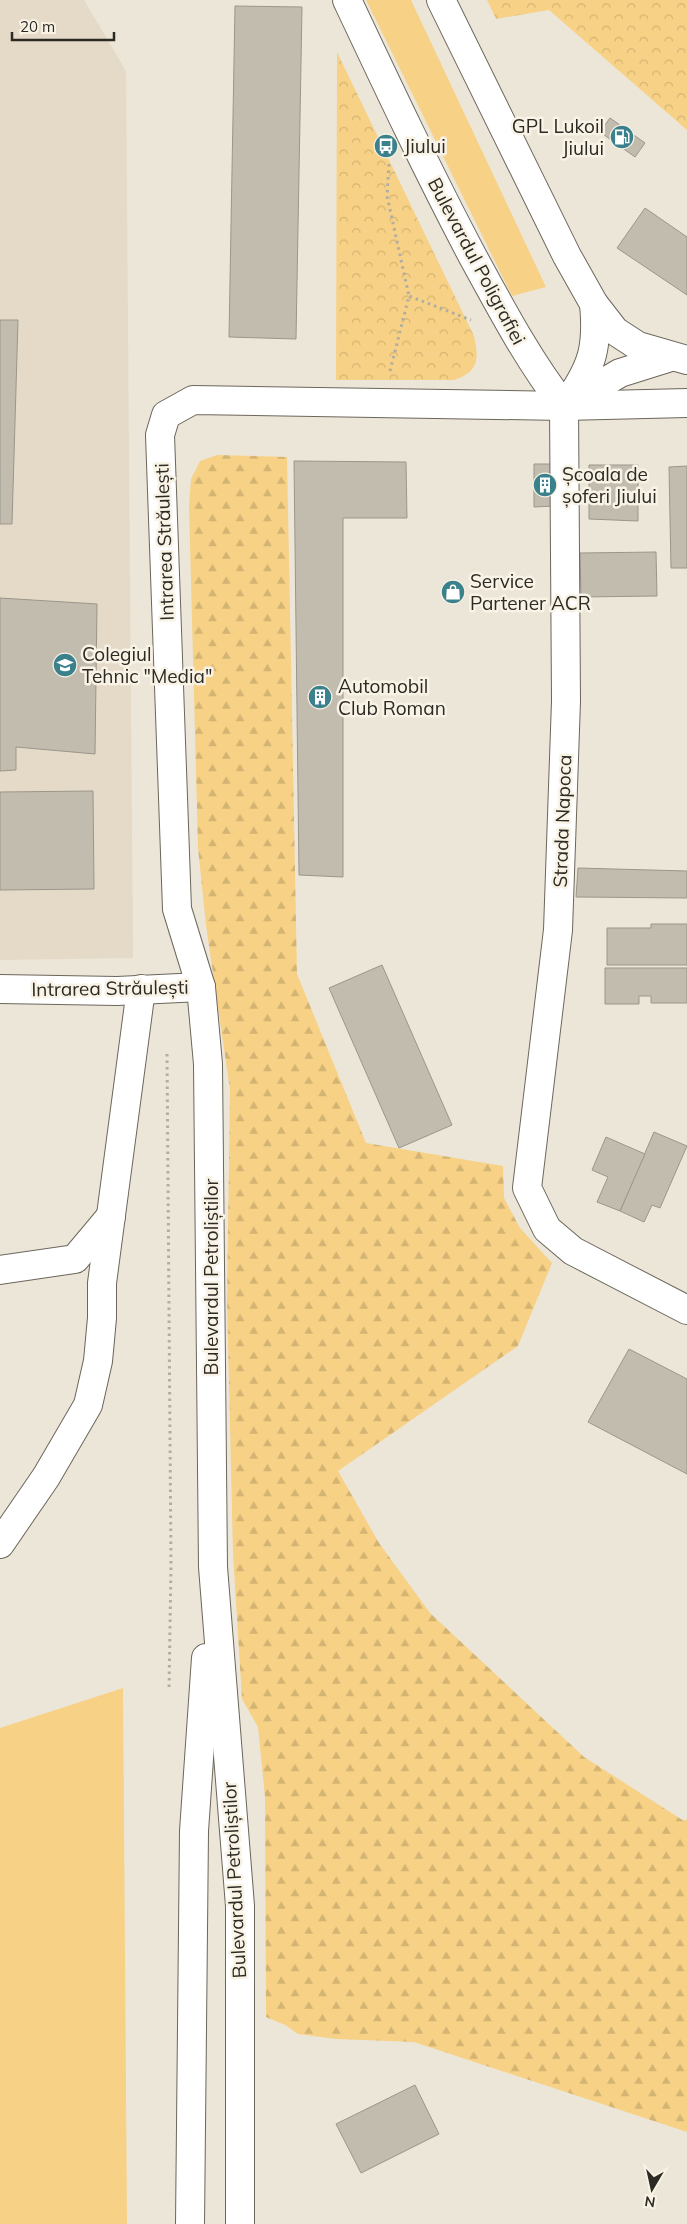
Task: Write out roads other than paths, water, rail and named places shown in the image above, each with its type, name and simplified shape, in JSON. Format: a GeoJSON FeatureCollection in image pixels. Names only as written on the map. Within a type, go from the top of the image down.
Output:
{"type":"FeatureCollection","features":[{"type":"Feature","properties":{"kind":"street","name":"Bulevardul Poligrafiei"},"geometry":{"type":"LineString","coordinates":[[348,0],[411,136],[498,302],[542,379],[564,406]]}},
{"type":"Feature","properties":{"kind":"street"},"geometry":{"type":"LineString","coordinates":[[441,0],[566,256],[594,304],[615,331],[638,346],[679,358]]}},
{"type":"Feature","properties":{"kind":"street"},"geometry":{"type":"LineString","coordinates":[[564,406],[581,382],[592,359],[597,333],[594,304]]}},
{"type":"Feature","properties":{"kind":"street"},"geometry":{"type":"LineString","coordinates":[[564,406],[620,372],[679,358]]}},
{"type":"Feature","properties":{"kind":"street","name":"Intrarea Străulești"},"geometry":{"type":"LineString","coordinates":[[0,989],[141,989],[201,986],[177,909],[160,435],[166,415],[193,400],[564,406]]}},
{"type":"Feature","properties":{"kind":"street"},"geometry":{"type":"LineString","coordinates":[[564,406],[687,404]]}},
{"type":"Feature","properties":{"kind":"street","name":"Strada Napoca"},"geometry":{"type":"LineString","coordinates":[[564,406],[566,701],[558,930],[527,1188],[547,1229],[573,1251],[687,1310]]}},
{"type":"Feature","properties":{"kind":"street","name":"Bulevardul Petroliștilor"},"geometry":{"type":"LineString","coordinates":[[201,986],[208,1064],[210,1148],[213,1567],[240,1906],[240,2224]]}},
{"type":"Feature","properties":{"kind":"street"},"geometry":{"type":"LineString","coordinates":[[0,1544],[46,1477],[88,1405],[98,1361],[102,1318],[102,1283],[141,989]]}},
{"type":"Feature","properties":{"kind":"street"},"geometry":{"type":"LineString","coordinates":[[0,1270],[75,1259],[111,1216]]}},
{"type":"Feature","properties":{"kind":"street","name":"Bulevardul Petroliștilor"},"geometry":{"type":"LineString","coordinates":[[190,2224],[194,1831],[213,1567]]}},
{"type":"Feature","properties":{"kind":"place","name":"GPL Lukoil Jiului"},"geometry":{"type":"Point","coordinates":[622,137]}},
{"type":"Feature","properties":{"kind":"place","name":"Jiului"},"geometry":{"type":"Point","coordinates":[386,146]}},
{"type":"Feature","properties":{"kind":"place","name":"Școala de șoferi Jiului"},"geometry":{"type":"Point","coordinates":[545,485]}},
{"type":"Feature","properties":{"kind":"place","name":"Service Partener ACR"},"geometry":{"type":"Point","coordinates":[453,592]}},
{"type":"Feature","properties":{"kind":"place","name":"Colegiul Tehnic \"Media\""},"geometry":{"type":"Point","coordinates":[65,665]}},
{"type":"Feature","properties":{"kind":"place","name":"Automobil Club Roman"},"geometry":{"type":"Point","coordinates":[320,697]}}]}
